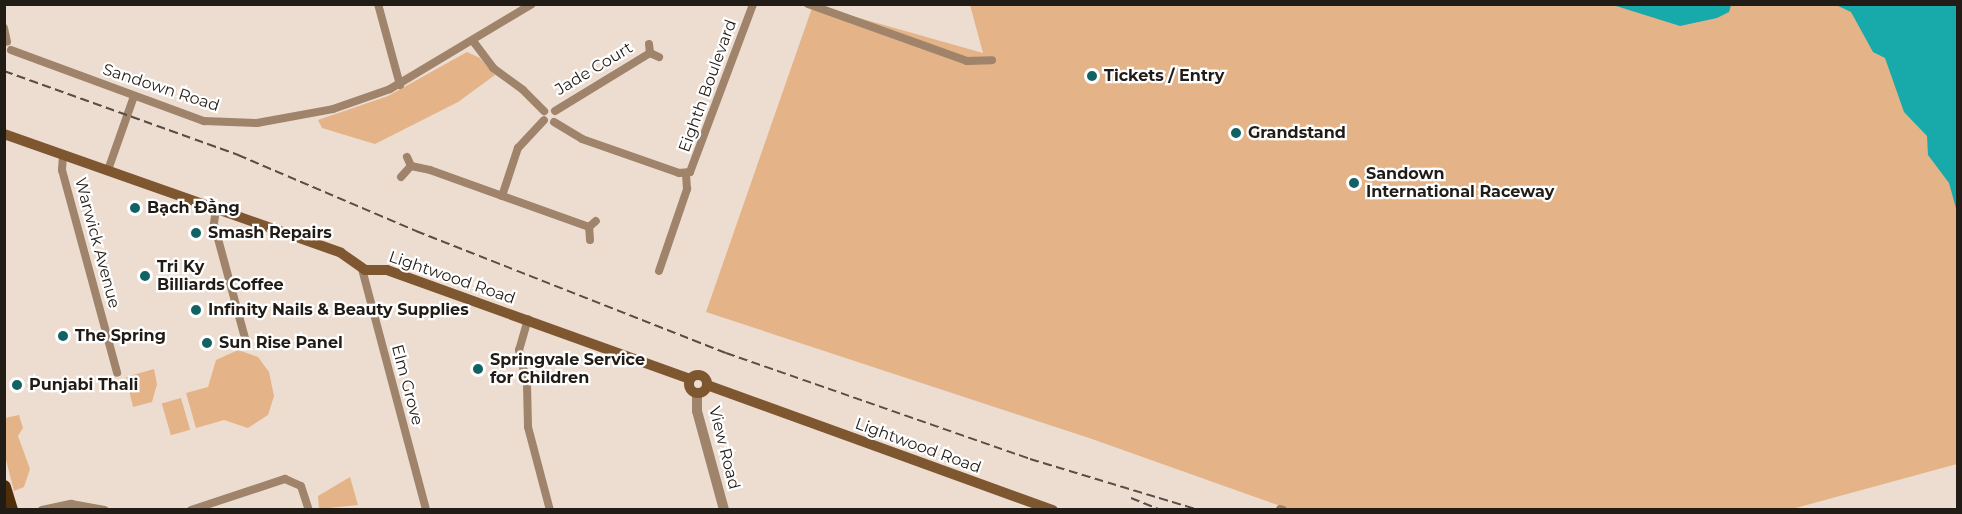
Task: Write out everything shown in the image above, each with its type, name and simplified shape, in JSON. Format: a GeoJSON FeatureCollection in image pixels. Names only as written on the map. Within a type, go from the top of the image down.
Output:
{"type":"FeatureCollection","features":[{"type":"Feature","properties":{"kind":"highway"},"geometry":{"type":"LineString","coordinates":[[4,487],[10,510]]}},
{"type":"Feature","properties":{"kind":"main road","name":"Lightwood Road"},"geometry":{"type":"LineString","coordinates":[[4,134],[341,253],[362,269],[387,270],[690,379],[700,375],[707,385],[1053,510]]}},
{"type":"Feature","properties":{"kind":"main road"},"geometry":{"type":"LineString","coordinates":[[690,379],[690,388],[697,393],[707,385]]}},
{"type":"Feature","properties":{"kind":"street"},"geometry":{"type":"LineString","coordinates":[[378,4],[400,85]]}},
{"type":"Feature","properties":{"kind":"street","name":"Eighth Boulevard"},"geometry":{"type":"LineString","coordinates":[[544,116],[570,134],[686,174],[696,165],[753,4]]}},
{"type":"Feature","properties":{"kind":"street"},"geometry":{"type":"LineString","coordinates":[[808,4],[967,61],[992,60]]}},
{"type":"Feature","properties":{"kind":"street","name":"Sandown Road"},"geometry":{"type":"LineString","coordinates":[[7,47],[204,121],[230,124],[316,114],[400,85],[528,5]]}},
{"type":"Feature","properties":{"kind":"street"},"geometry":{"type":"LineString","coordinates":[[4,28],[7,47]]}},
{"type":"Feature","properties":{"kind":"street"},"geometry":{"type":"LineString","coordinates":[[473,41],[493,68],[524,90],[544,116]]}},
{"type":"Feature","properties":{"kind":"street","name":"Jade Court"},"geometry":{"type":"LineString","coordinates":[[555,111],[649,48],[659,57]]}},
{"type":"Feature","properties":{"kind":"street"},"geometry":{"type":"LineString","coordinates":[[108,170],[134,96]]}},
{"type":"Feature","properties":{"kind":"street"},"geometry":{"type":"LineString","coordinates":[[502,196],[518,148],[544,116],[555,111],[554,122]]}},
{"type":"Feature","properties":{"kind":"street","name":"Warwick Avenue"},"geometry":{"type":"LineString","coordinates":[[63,155],[62,170],[117,373]]}},
{"type":"Feature","properties":{"kind":"street"},"geometry":{"type":"LineString","coordinates":[[407,157],[411,166],[593,224],[590,240]]}},
{"type":"Feature","properties":{"kind":"street"},"geometry":{"type":"LineString","coordinates":[[401,177],[411,166]]}},
{"type":"Feature","properties":{"kind":"street"},"geometry":{"type":"LineString","coordinates":[[659,271],[687,189],[686,174]]}},
{"type":"Feature","properties":{"kind":"street"},"geometry":{"type":"LineString","coordinates":[[216,209],[214,224],[245,338]]}},
{"type":"Feature","properties":{"kind":"street","name":"Elm Grove"},"geometry":{"type":"LineString","coordinates":[[362,269],[426,510]]}},
{"type":"Feature","properties":{"kind":"street"},"geometry":{"type":"LineString","coordinates":[[528,319],[519,350],[527,385],[528,428],[549,510]]}},
{"type":"Feature","properties":{"kind":"street","name":"View Road"},"geometry":{"type":"LineString","coordinates":[[697,393],[697,411],[724,510]]}},
{"type":"Feature","properties":{"kind":"street"},"geometry":{"type":"LineString","coordinates":[[191,510],[285,479],[301,486],[309,510]]}},
{"type":"Feature","properties":{"kind":"street"},"geometry":{"type":"LineString","coordinates":[[42,510],[71,504],[104,510]]}},
{"type":"Feature","properties":{"kind":"shaded area","name":"Sandown International Raceway"},"geometry":{"type":"Polygon","coordinates":[[[813,5],[983,53],[970,5],[1957,5],[1957,464],[1792,509],[1289,509],[1092,439],[706,312],[813,5]]]}},
{"type":"Feature","properties":{"kind":"shaded area"},"geometry":{"type":"Polygon","coordinates":[[[467,52],[480,58],[495,75],[458,102],[375,144],[322,128],[318,120],[388,96],[467,52]]]}},
{"type":"Feature","properties":{"kind":"shaded area"},"geometry":{"type":"Polygon","coordinates":[[[238,350],[258,357],[269,372],[274,396],[268,415],[248,428],[224,420],[196,428],[186,393],[208,387],[216,360],[238,350]]]}},
{"type":"Feature","properties":{"kind":"shaded area"},"geometry":{"type":"Polygon","coordinates":[[[154,369],[157,384],[152,402],[133,407],[126,377],[154,369]]]}},
{"type":"Feature","properties":{"kind":"shaded area"},"geometry":{"type":"Polygon","coordinates":[[[181,398],[190,430],[171,435],[162,404],[181,398]]]}},
{"type":"Feature","properties":{"kind":"shaded area"},"geometry":{"type":"Polygon","coordinates":[[[19,415],[23,428],[18,436],[30,469],[24,487],[14,491],[5,456],[5,418],[19,415]]]}},
{"type":"Feature","properties":{"kind":"shaded area"},"geometry":{"type":"Polygon","coordinates":[[[350,477],[358,505],[319,509],[318,496],[350,477]]]}},
{"type":"Feature","properties":{"kind":"water"},"geometry":{"type":"Polygon","coordinates":[[[1613,5],[1731,5],[1729,12],[1717,18],[1680,26],[1613,5]]]}},
{"type":"Feature","properties":{"kind":"water"},"geometry":{"type":"Polygon","coordinates":[[[1836,5],[1957,5],[1957,212],[1949,183],[1928,155],[1927,136],[1904,112],[1885,58],[1873,52],[1851,12],[1836,5]]]}},
{"type":"Feature","properties":{"kind":"railway"},"geometry":{"type":"LineString","coordinates":[[4,71],[238,155],[416,231],[726,353],[1030,459],[1199,510]]}},
{"type":"Feature","properties":{"kind":"railway"},"geometry":{"type":"LineString","coordinates":[[1131,498],[1161,510]]}},
{"type":"Feature","properties":{"kind":"place","name":"Tickets / Entry"},"geometry":{"type":"Point","coordinates":[1092,76]}},
{"type":"Feature","properties":{"kind":"place","name":"Grandstand"},"geometry":{"type":"Point","coordinates":[1236,133]}},
{"type":"Feature","properties":{"kind":"place","name":"Sandown International Raceway"},"geometry":{"type":"Point","coordinates":[1354,183]}},
{"type":"Feature","properties":{"kind":"place","name":"Bạch Đằng"},"geometry":{"type":"Point","coordinates":[135,208]}},
{"type":"Feature","properties":{"kind":"place","name":"Smash Repairs"},"geometry":{"type":"Point","coordinates":[196,233]}},
{"type":"Feature","properties":{"kind":"place","name":"Tri Ky Billiards Coffee"},"geometry":{"type":"Point","coordinates":[145,276]}},
{"type":"Feature","properties":{"kind":"place","name":"Infinity Nails & Beauty Supplies"},"geometry":{"type":"Point","coordinates":[196,310]}},
{"type":"Feature","properties":{"kind":"place","name":"The Spring"},"geometry":{"type":"Point","coordinates":[63,336]}},
{"type":"Feature","properties":{"kind":"place","name":"Sun Rise Panel"},"geometry":{"type":"Point","coordinates":[207,343]}},
{"type":"Feature","properties":{"kind":"place","name":"Springvale Service for Children"},"geometry":{"type":"Point","coordinates":[478,369]}},
{"type":"Feature","properties":{"kind":"place","name":"Punjabi Thali"},"geometry":{"type":"Point","coordinates":[17,385]}}]}
